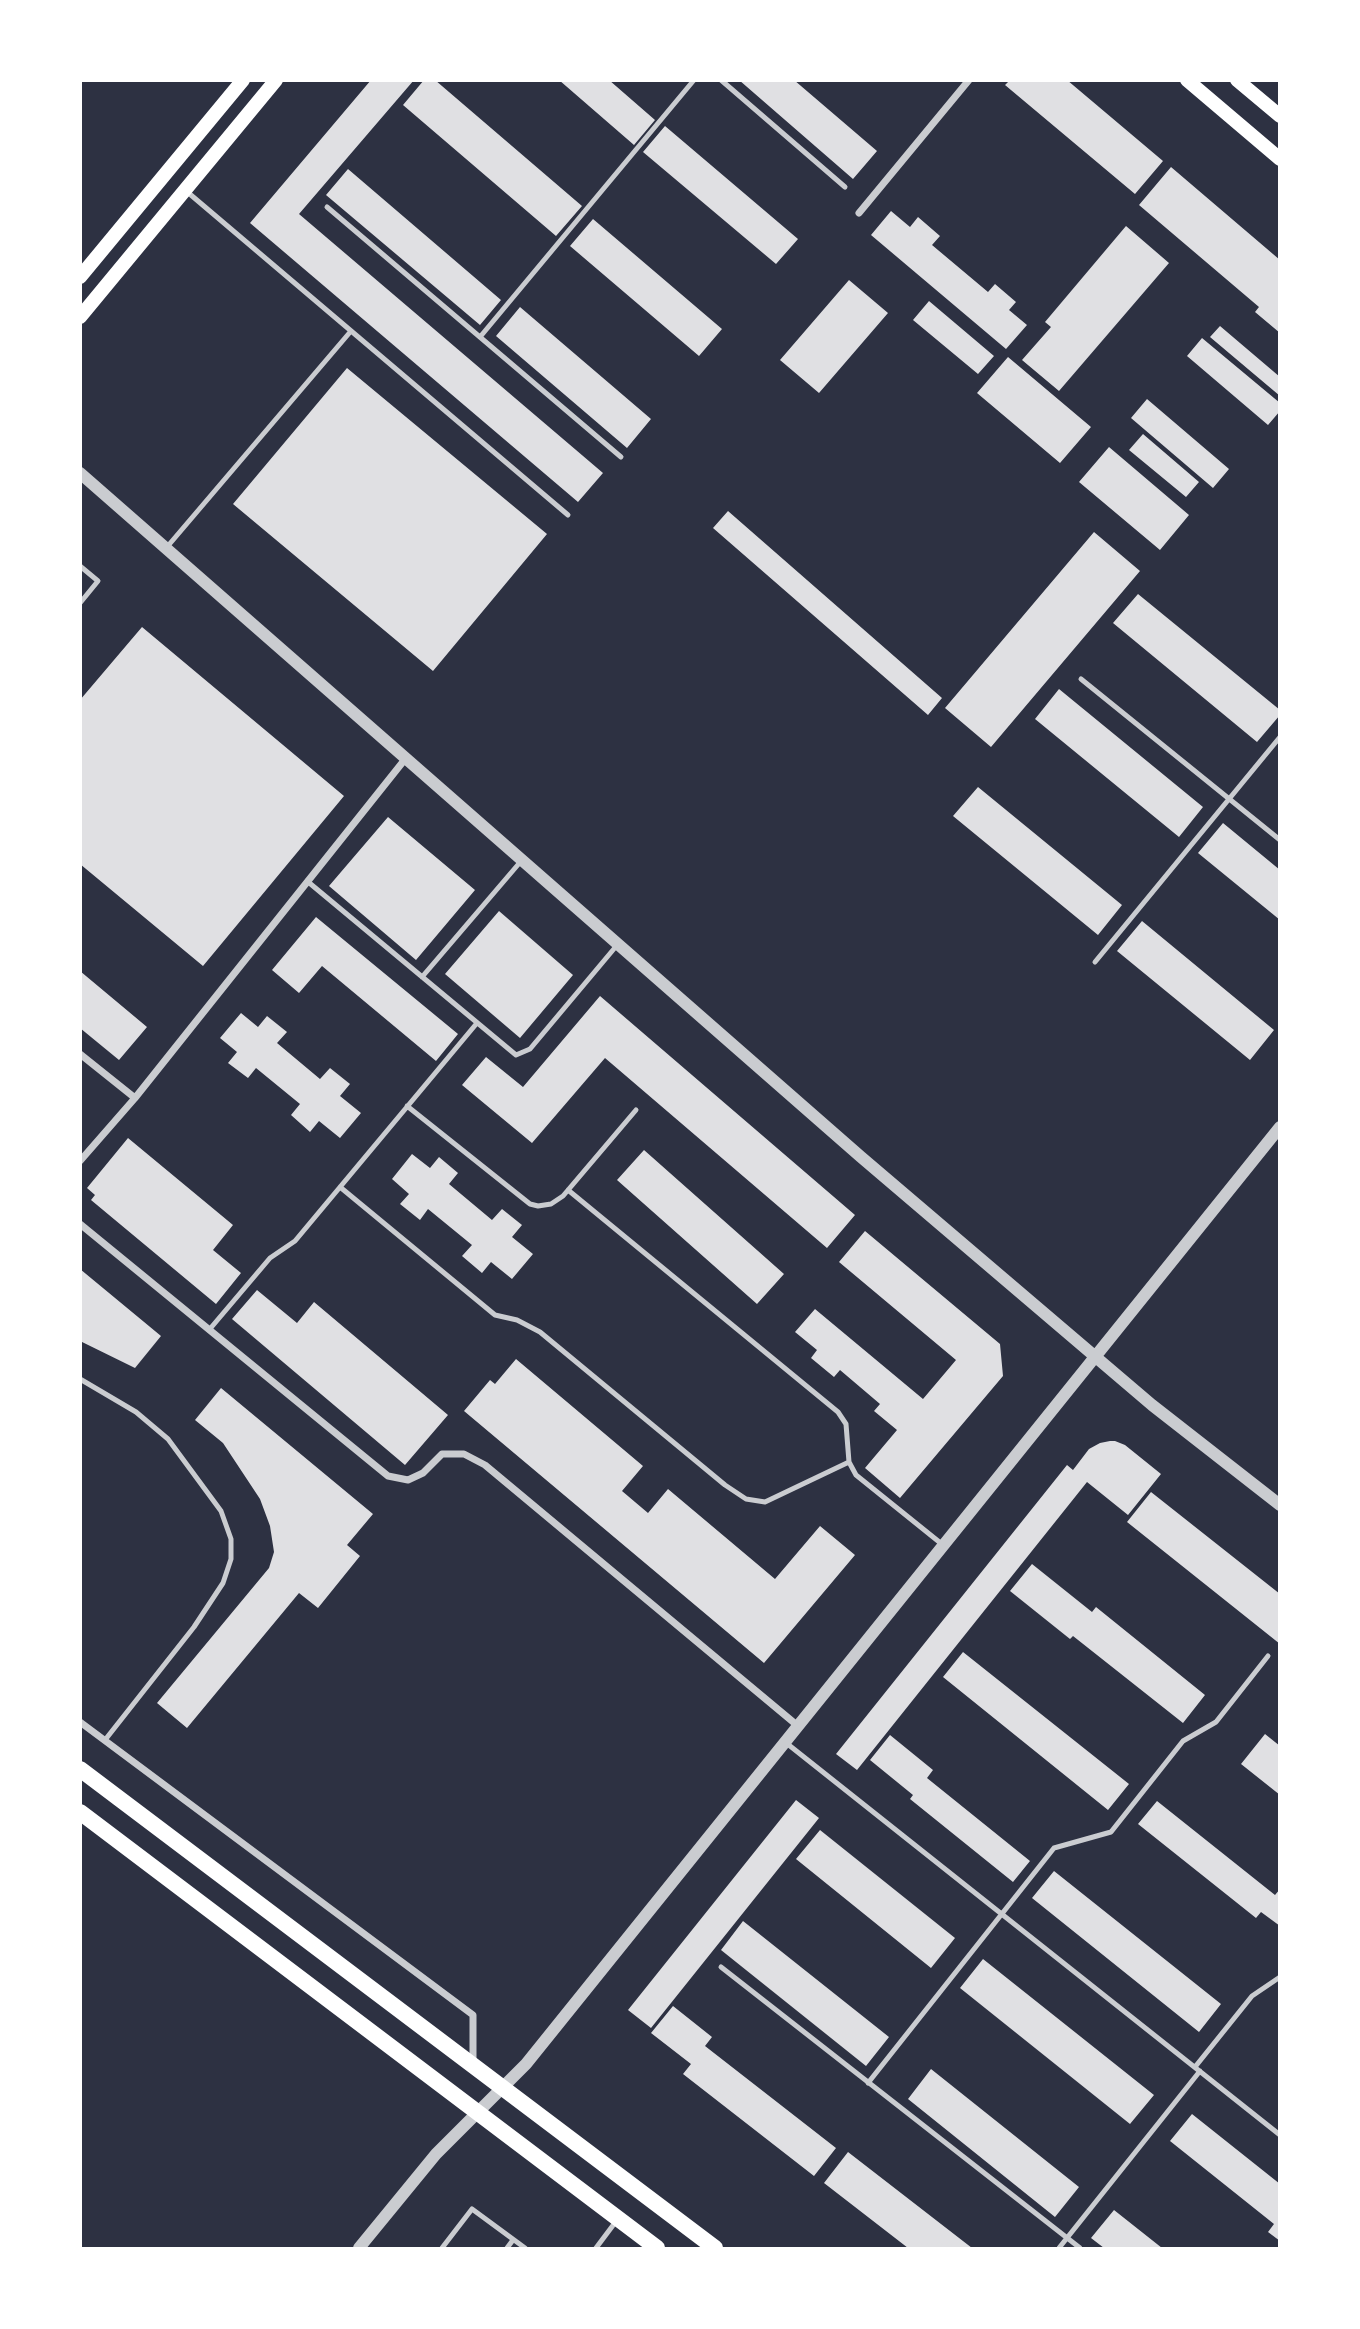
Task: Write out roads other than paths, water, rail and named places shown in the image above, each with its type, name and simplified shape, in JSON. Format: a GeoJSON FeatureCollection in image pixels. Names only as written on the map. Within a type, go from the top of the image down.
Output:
{"type":"FeatureCollection","features":[{"type":"Feature","properties":{"kind":"main road"},"geometry":{"type":"LineString","coordinates":[[80,277],[243,80]]}},
{"type":"Feature","properties":{"kind":"main road"},"geometry":{"type":"LineString","coordinates":[[80,317],[276,80]]}},
{"type":"Feature","properties":{"kind":"main road"},"geometry":{"type":"LineString","coordinates":[[1187,80],[1279,159]]}},
{"type":"Feature","properties":{"kind":"main road"},"geometry":{"type":"LineString","coordinates":[[1237,80],[1279,116]]}},
{"type":"Feature","properties":{"kind":"main road"},"geometry":{"type":"LineString","coordinates":[[80,1769],[715,2249]]}},
{"type":"Feature","properties":{"kind":"main road"},"geometry":{"type":"LineString","coordinates":[[80,1812],[657,2249]]}},
{"type":"Feature","properties":{"kind":"street"},"geometry":{"type":"LineString","coordinates":[[859,213],[969,80]]}},
{"type":"Feature","properties":{"kind":"street"},"geometry":{"type":"LineString","coordinates":[[80,473],[872,1166],[1152,1405],[1279,1505]]}},
{"type":"Feature","properties":{"kind":"street"},"geometry":{"type":"LineString","coordinates":[[80,1161],[135,1098],[406,758]]}},
{"type":"Feature","properties":{"kind":"street"},"geometry":{"type":"LineString","coordinates":[[80,1054],[135,1098]]}},
{"type":"Feature","properties":{"kind":"street"},"geometry":{"type":"LineString","coordinates":[[359,2249],[436,2154],[526,2064],[1279,1126]]}},
{"type":"Feature","properties":{"kind":"street"},"geometry":{"type":"LineString","coordinates":[[80,1224],[388,1476],[408,1480],[423,1474],[442,1454],[464,1454],[485,1465],[798,1726]]}},
{"type":"Feature","properties":{"kind":"street"},"geometry":{"type":"LineString","coordinates":[[80,1722],[473,2015],[473,2065]]}},
{"type":"Feature","properties":{"kind":"lane"},"geometry":{"type":"LineString","coordinates":[[480,337],[694,80]]}},
{"type":"Feature","properties":{"kind":"lane"},"geometry":{"type":"LineString","coordinates":[[722,80],[845,187]]}},
{"type":"Feature","properties":{"kind":"lane"},"geometry":{"type":"LineString","coordinates":[[186,190],[568,515]]}},
{"type":"Feature","properties":{"kind":"lane"},"geometry":{"type":"LineString","coordinates":[[327,207],[621,457]]}},
{"type":"Feature","properties":{"kind":"lane"},"geometry":{"type":"LineString","coordinates":[[166,548],[351,331]]}},
{"type":"Feature","properties":{"kind":"lane"},"geometry":{"type":"LineString","coordinates":[[80,566],[99,581],[80,603]]}},
{"type":"Feature","properties":{"kind":"lane"},"geometry":{"type":"LineString","coordinates":[[1081,678],[1279,840]]}},
{"type":"Feature","properties":{"kind":"lane"},"geometry":{"type":"LineString","coordinates":[[1095,962],[1279,737]]}},
{"type":"Feature","properties":{"kind":"lane"},"geometry":{"type":"LineString","coordinates":[[422,977],[522,860]]}},
{"type":"Feature","properties":{"kind":"lane"},"geometry":{"type":"LineString","coordinates":[[307,881],[516,1055],[530,1049],[618,944]]}},
{"type":"Feature","properties":{"kind":"lane"},"geometry":{"type":"LineString","coordinates":[[209,1330],[270,1258],[295,1241],[477,1023]]}},
{"type":"Feature","properties":{"kind":"lane"},"geometry":{"type":"LineString","coordinates":[[407,1106],[530,1204],[538,1206],[551,1204],[568,1190],[636,1110]]}},
{"type":"Feature","properties":{"kind":"lane"},"geometry":{"type":"LineString","coordinates":[[340,1186],[495,1315],[517,1320],[540,1332],[725,1485],[746,1499],[765,1502],[849,1462]]}},
{"type":"Feature","properties":{"kind":"lane"},"geometry":{"type":"LineString","coordinates":[[568,1190],[838,1412],[846,1424],[849,1462],[864,1483],[943,1545]]}},
{"type":"Feature","properties":{"kind":"lane"},"geometry":{"type":"LineString","coordinates":[[80,1379],[93,1384],[136,1412],[168,1439],[221,1511],[231,1539],[231,1559],[223,1583],[194,1627],[105,1740]]}},
{"type":"Feature","properties":{"kind":"lane"},"geometry":{"type":"LineString","coordinates":[[868,2083],[1054,1848],[1111,1832],[1183,1741],[1216,1722],[1268,1656]]}},
{"type":"Feature","properties":{"kind":"lane"},"geometry":{"type":"LineString","coordinates":[[785,1742],[1279,2135]]}},
{"type":"Feature","properties":{"kind":"lane"},"geometry":{"type":"LineString","coordinates":[[721,1967],[1080,2249]]}},
{"type":"Feature","properties":{"kind":"lane"},"geometry":{"type":"LineString","coordinates":[[1059,2249],[1252,1996],[1279,1977]]}},
{"type":"Feature","properties":{"kind":"lane"},"geometry":{"type":"LineString","coordinates":[[442,2249],[472,2209],[525,2249]]}},
{"type":"Feature","properties":{"kind":"lane"},"geometry":{"type":"LineString","coordinates":[[596,2249],[618,2219]]}},
{"type":"Feature","properties":{"kind":"lane"},"geometry":{"type":"LineString","coordinates":[[506,2249],[513,2240]]}}]}
